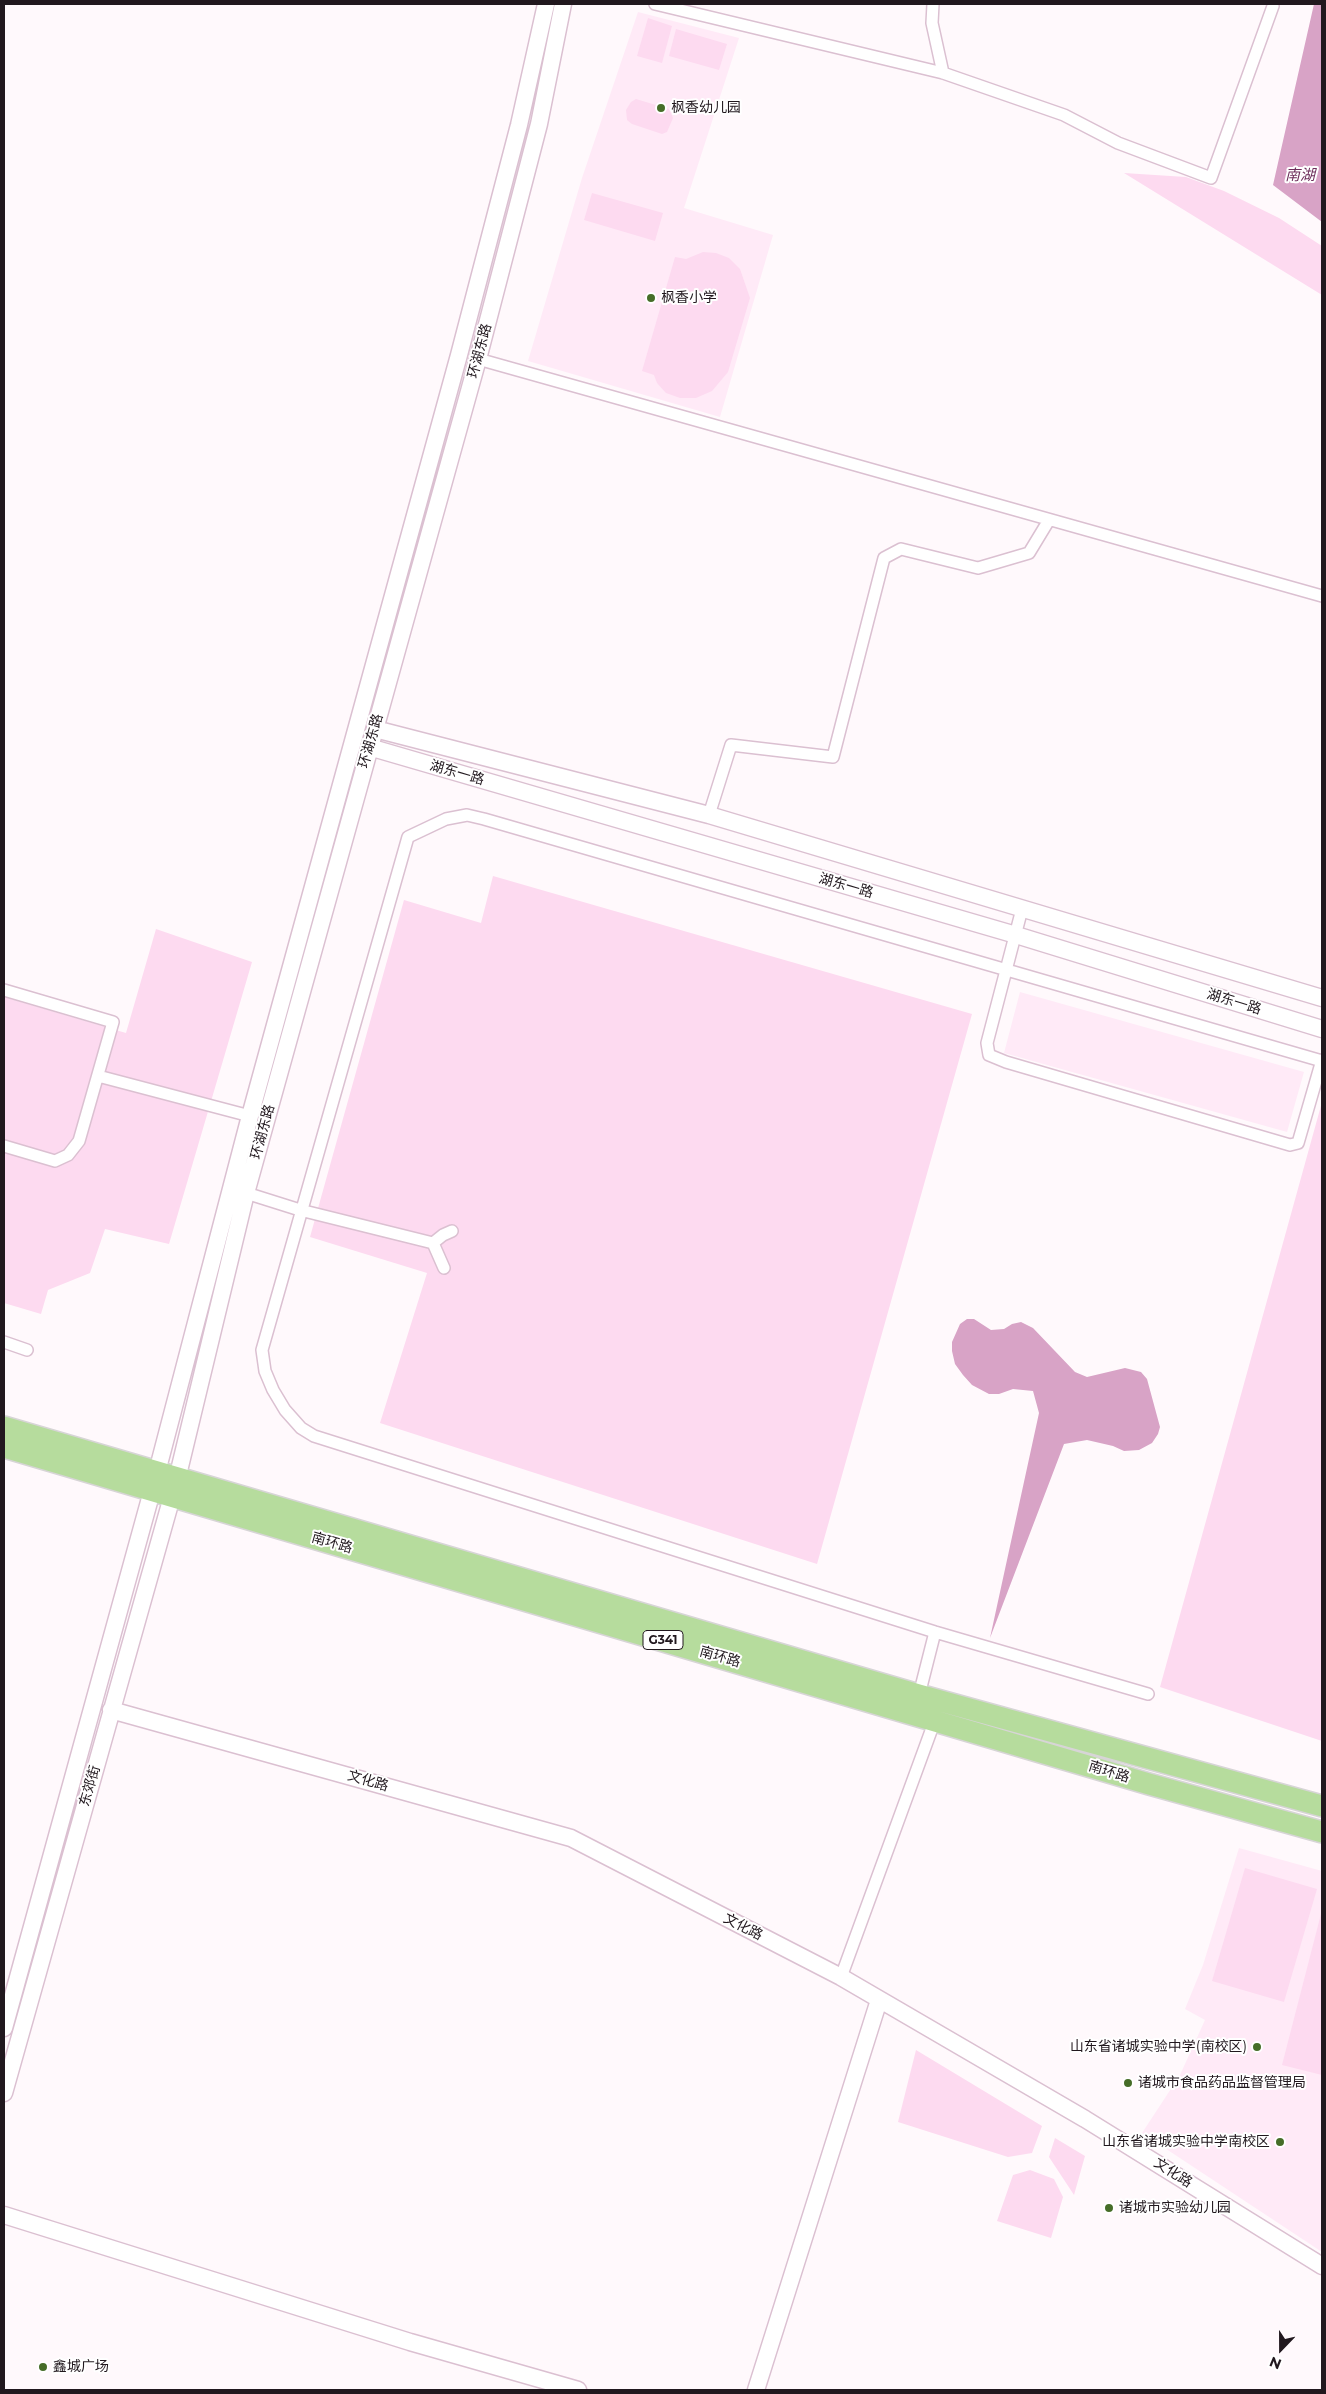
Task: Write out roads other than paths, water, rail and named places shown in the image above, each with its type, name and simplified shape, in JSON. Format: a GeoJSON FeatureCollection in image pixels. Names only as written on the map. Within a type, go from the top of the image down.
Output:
{"type":"FeatureCollection","features":[{"type":"Feature","properties":{"kind":"highway","name":"南环路"},"geometry":{"type":"LineString","coordinates":[[4,1427],[164,1485],[935,1720],[1149,1784],[1322,1832]]}},
{"type":"Feature","properties":{"kind":"highway","name":"南环路"},"geometry":{"type":"LineString","coordinates":[[4,1447],[164,1485],[1322,1806]]}},
{"type":"Feature","properties":{"kind":"main road","name":"环湖东路"},"geometry":{"type":"LineString","coordinates":[[164,1485],[250,1116],[459,355],[519,125],[546,4]]}},
{"type":"Feature","properties":{"kind":"main road","name":"环湖东路"},"geometry":{"type":"LineString","coordinates":[[164,1485],[478,359],[539,124],[563,4]]}},
{"type":"Feature","properties":{"kind":"main road","name":"湖东一路"},"geometry":{"type":"LineString","coordinates":[[375,728],[709,815],[1322,998]]}},
{"type":"Feature","properties":{"kind":"main road","name":"湖东一路"},"geometry":{"type":"LineString","coordinates":[[369,747],[1016,935],[1322,1029]]}},
{"type":"Feature","properties":{"kind":"main road","name":"东郊街"},"geometry":{"type":"LineString","coordinates":[[4,2093],[112,1710],[164,1485]]}},
{"type":"Feature","properties":{"kind":"main road","name":"东郊街"},"geometry":{"type":"LineString","coordinates":[[4,2028],[164,1485]]}},
{"type":"Feature","properties":{"kind":"main road","name":"文化路"},"geometry":{"type":"LineString","coordinates":[[112,1710],[570,1838],[840,1977],[1085,2119],[1322,2266]]}},
{"type":"Feature","properties":{"kind":"main road"},"geometry":{"type":"LineString","coordinates":[[756,2390],[879,2000]]}},
{"type":"Feature","properties":{"kind":"main road"},"geometry":{"type":"LineString","coordinates":[[4,2215],[545,2386],[578,2390]]}},
{"type":"Feature","properties":{"kind":"street"},"geometry":{"type":"LineString","coordinates":[[656,4],[943,73],[1064,115],[1118,143],[1211,178],[1273,6]]}},
{"type":"Feature","properties":{"kind":"street"},"geometry":{"type":"LineString","coordinates":[[933,4],[932,23],[943,73]]}},
{"type":"Feature","properties":{"kind":"street"},"geometry":{"type":"LineString","coordinates":[[478,359],[1322,596]]}},
{"type":"Feature","properties":{"kind":"street"},"geometry":{"type":"LineString","coordinates":[[709,815],[731,745],[833,757],[884,558],[901,549],[978,568],[1029,553],[1049,520]]}},
{"type":"Feature","properties":{"kind":"street"},"geometry":{"type":"LineString","coordinates":[[1022,909],[1016,935],[1007,969],[988,1043],[989,1056],[1290,1145],[1298,1143],[1322,1061],[1007,969],[467,815],[446,820],[408,836],[300,1210],[262,1350],[265,1371],[273,1390],[285,1410],[301,1428],[314,1436],[935,1632],[1148,1694]]}},
{"type":"Feature","properties":{"kind":"street"},"geometry":{"type":"LineString","coordinates":[[4,990],[113,1022],[79,1142],[68,1155],[55,1161],[4,1146]]}},
{"type":"Feature","properties":{"kind":"street"},"geometry":{"type":"LineString","coordinates":[[98,1076],[250,1116]]}},
{"type":"Feature","properties":{"kind":"street"},"geometry":{"type":"LineString","coordinates":[[246,1193],[300,1210],[433,1243]]}},
{"type":"Feature","properties":{"kind":"street"},"geometry":{"type":"LineString","coordinates":[[433,1243],[452,1231]]}},
{"type":"Feature","properties":{"kind":"street"},"geometry":{"type":"LineString","coordinates":[[433,1243],[444,1268]]}},
{"type":"Feature","properties":{"kind":"street"},"geometry":{"type":"LineString","coordinates":[[4,1342],[27,1350]]}},
{"type":"Feature","properties":{"kind":"street"},"geometry":{"type":"LineString","coordinates":[[919,1695],[935,1632]]}},
{"type":"Feature","properties":{"kind":"street"},"geometry":{"type":"LineString","coordinates":[[840,1977],[935,1720]]}},
{"type":"Feature","properties":{"kind":"water","name":"南湖"},"geometry":{"type":"Polygon","coordinates":[[[1314,4],[1322,4],[1322,222],[1273,185],[1314,4]]]}},
{"type":"Feature","properties":{"kind":"water"},"geometry":{"type":"Polygon","coordinates":[[[967,1319],[974,1319],[991,1330],[1004,1329],[1012,1324],[1021,1322],[1033,1328],[1075,1372],[1087,1377],[1125,1368],[1141,1372],[1147,1379],[1160,1427],[1152,1443],[1139,1450],[1124,1451],[1113,1446],[1087,1440],[1064,1444],[990,1638],[1039,1413],[1033,1391],[1013,1389],[999,1394],[989,1394],[972,1385],[963,1375],[955,1364],[952,1342],[960,1324],[967,1319]]]}},
{"type":"Feature","properties":{"kind":"place","name":"枫香幼儿园"},"geometry":{"type":"Point","coordinates":[661,108]}},
{"type":"Feature","properties":{"kind":"place","name":"枫香小学"},"geometry":{"type":"Point","coordinates":[651,298]}},
{"type":"Feature","properties":{"kind":"place","name":"山东省诸城实验中学(南校区)"},"geometry":{"type":"Point","coordinates":[1257,2047]}},
{"type":"Feature","properties":{"kind":"place","name":"诸城市食品药品监督管理局"},"geometry":{"type":"Point","coordinates":[1128,2083]}},
{"type":"Feature","properties":{"kind":"place","name":"山东省诸城实验中学南校区"},"geometry":{"type":"Point","coordinates":[1280,2142]}},
{"type":"Feature","properties":{"kind":"place","name":"诸城市实验幼儿园"},"geometry":{"type":"Point","coordinates":[1109,2208]}},
{"type":"Feature","properties":{"kind":"place","name":"鑫城广场"},"geometry":{"type":"Point","coordinates":[43,2367]}}]}
